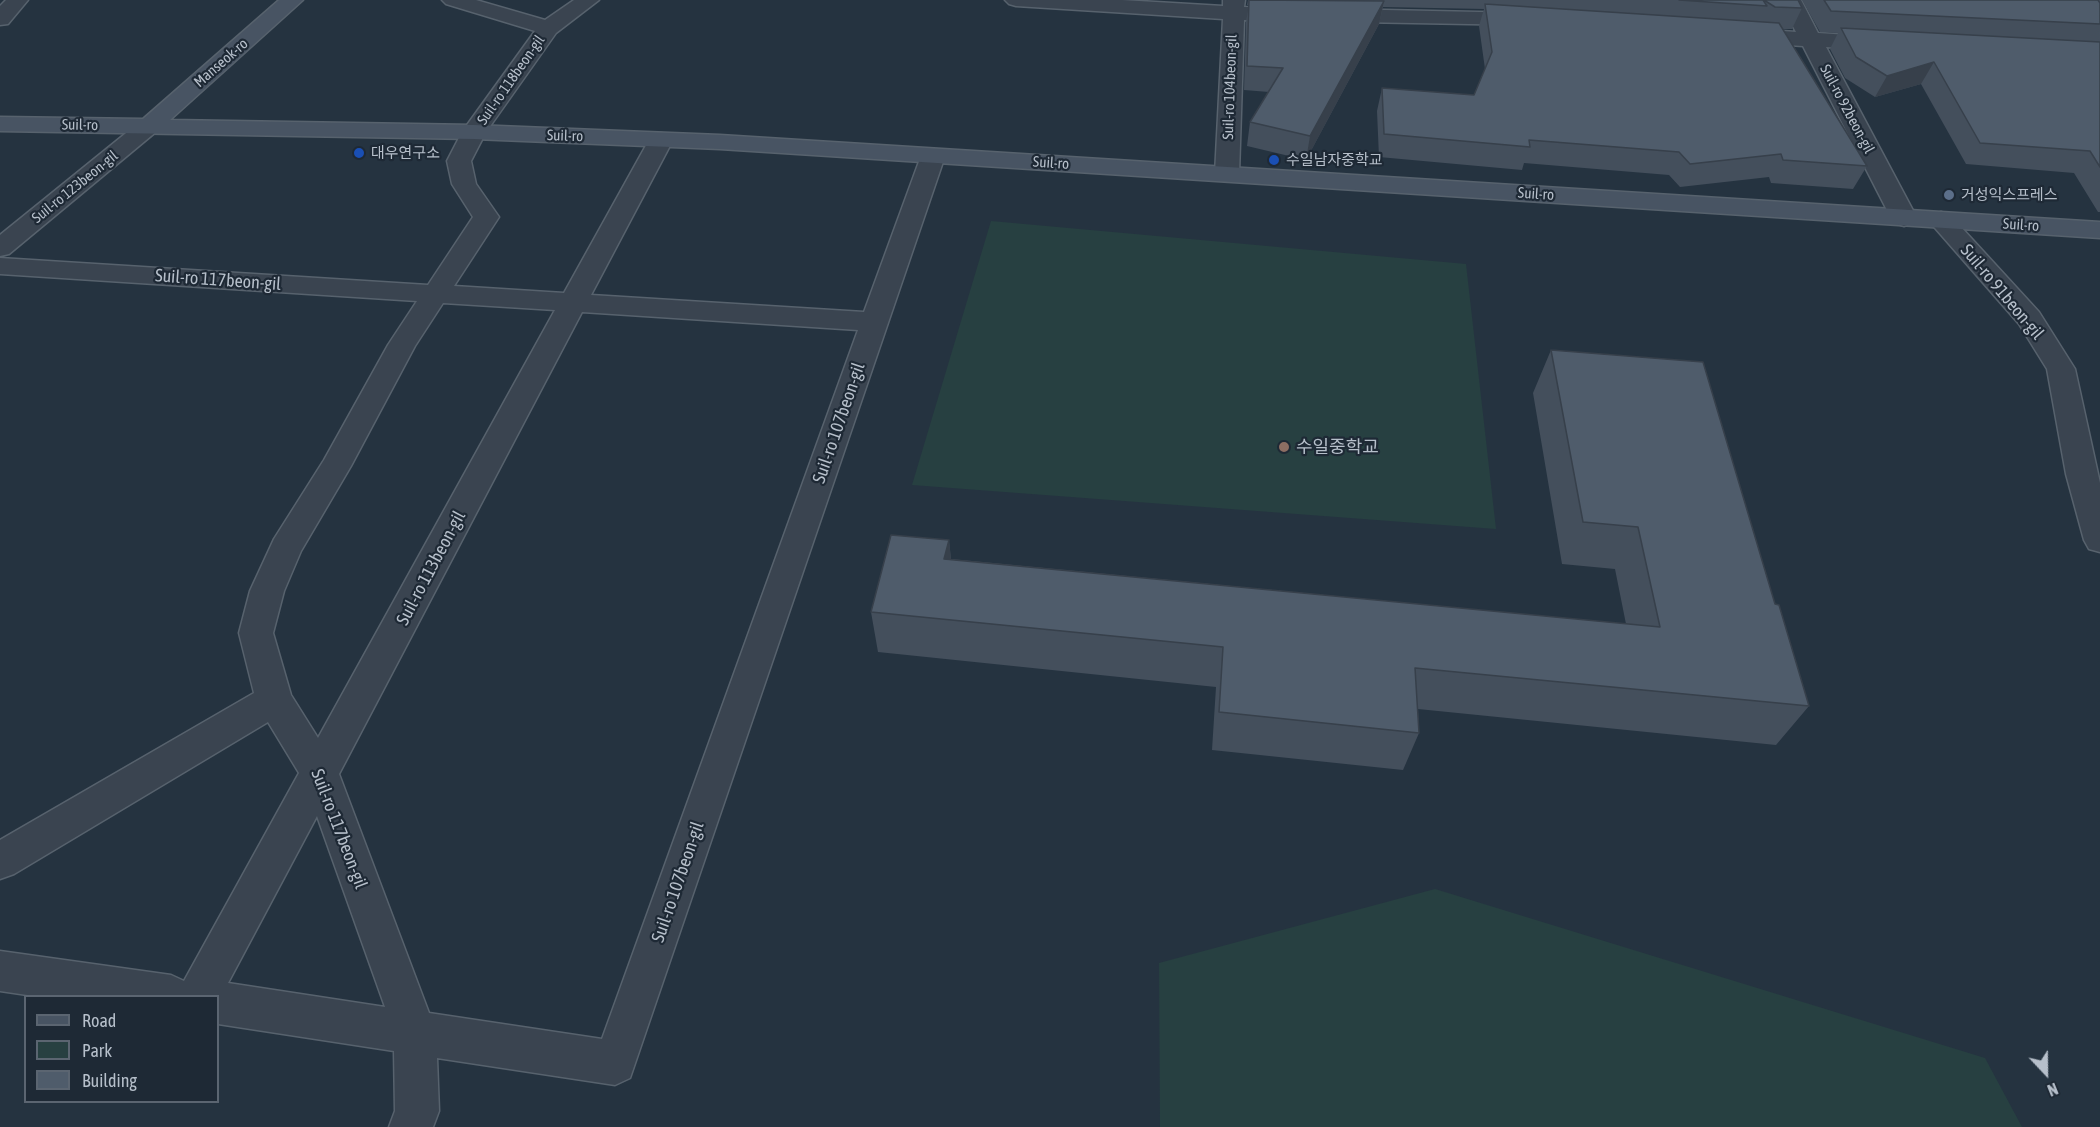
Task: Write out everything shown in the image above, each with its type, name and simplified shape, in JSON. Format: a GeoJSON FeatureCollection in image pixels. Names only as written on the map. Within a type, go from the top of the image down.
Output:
{"type":"FeatureCollection","features":[{"type":"Feature","properties":{"kind":"street"},"geometry":{"type":"LineString","coordinates":[[0,19],[17,0]]}},
{"type":"Feature","properties":{"kind":"street","name":"Manseok-ro"},"geometry":{"type":"LineString","coordinates":[[149,126],[292,0]]}},
{"type":"Feature","properties":{"kind":"street","name":"Suil-ro 118beon-gil"},"geometry":{"type":"LineString","coordinates":[[453,0],[548,28]]}},
{"type":"Feature","properties":{"kind":"street","name":"Suil-ro 118beon-gil"},"geometry":{"type":"LineString","coordinates":[[474,132],[548,28],[588,0]]}},
{"type":"Feature","properties":{"kind":"street"},"geometry":{"type":"LineString","coordinates":[[1016,0],[1234,6],[1509,9],[1545,21]]}},
{"type":"Feature","properties":{"kind":"street","name":"Suil-ro 92beon-gil"},"geometry":{"type":"LineString","coordinates":[[1790,0],[1904,218]]}},
{"type":"Feature","properties":{"kind":"street","name":"Suil-ro 104beon-gil"},"geometry":{"type":"LineString","coordinates":[[1227,174],[1234,6]]}},
{"type":"Feature","properties":{"kind":"street"},"geometry":{"type":"LineString","coordinates":[[1718,33],[1903,45]]}},
{"type":"Feature","properties":{"kind":"street","name":"Suil-ro"},"geometry":{"type":"LineString","coordinates":[[0,124],[474,132],[661,140],[2100,230]]}},
{"type":"Feature","properties":{"kind":"street","name":"Suil-ro 123beon-gil"},"geometry":{"type":"LineString","coordinates":[[0,248],[149,126]]}},
{"type":"Feature","properties":{"kind":"street","name":"Suil-ro 117beon-gil"},"geometry":{"type":"LineString","coordinates":[[411,1127],[417,1111],[415,1032],[320,773],[274,700],[256,633],[267,591],[286,548],[336,466],[402,345],[486,217],[464,184],[459,161],[474,132]]}},
{"type":"Feature","properties":{"kind":"street","name":"Suil-ro 113beon-gil"},"geometry":{"type":"LineString","coordinates":[[201,995],[661,140]]}},
{"type":"Feature","properties":{"kind":"street","name":"Suil-ro 107beon-gil"},"geometry":{"type":"LineString","coordinates":[[219,1003],[615,1063],[933,156]]}},
{"type":"Feature","properties":{"kind":"street","name":"Suil-ro 91beon-gil"},"geometry":{"type":"LineString","coordinates":[[1941,220],[2029,318],[2061,369],[2082,474],[2100,540]]}},
{"type":"Feature","properties":{"kind":"street","name":"Suil-ro 117beon-gil"},"geometry":{"type":"LineString","coordinates":[[0,266],[574,302]]}},
{"type":"Feature","properties":{"kind":"street"},"geometry":{"type":"LineString","coordinates":[[574,302],[874,322]]}},
{"type":"Feature","properties":{"kind":"street"},"geometry":{"type":"LineString","coordinates":[[0,861],[274,700]]}},
{"type":"Feature","properties":{"kind":"street"},"geometry":{"type":"LineString","coordinates":[[0,971],[164,995]]}},
{"type":"Feature","properties":{"kind":"green space"},"geometry":{"type":"Polygon","coordinates":[[[991,221],[1466,264],[1496,529],[912,485],[991,221]]]}},
{"type":"Feature","properties":{"kind":"green space"},"geometry":{"type":"Polygon","coordinates":[[[1435,889],[1985,1058],[2022,1127],[1160,1127],[1159,963],[1435,889]]]}},
{"type":"Feature","properties":{"kind":"building"},"geometry":{"type":"Polygon","coordinates":[[[1249,0],[1384,1],[1310,136],[1250,122],[1283,68],[1247,66],[1249,0]]]}},
{"type":"Feature","properties":{"kind":"building"},"geometry":{"type":"Polygon","coordinates":[[[1679,0],[1763,0],[1767,6],[1679,0]]]}},
{"type":"Feature","properties":{"kind":"building"},"geometry":{"type":"Polygon","coordinates":[[[1764,0],[1798,0],[1802,8],[1775,7],[1764,0]]]}},
{"type":"Feature","properties":{"kind":"building"},"geometry":{"type":"Polygon","coordinates":[[[1824,0],[2098,0],[2100,24],[1831,11],[1824,0]]]}},
{"type":"Feature","properties":{"kind":"building"},"geometry":{"type":"Polygon","coordinates":[[[1485,4],[1779,23],[1867,166],[1783,160],[1781,154],[1690,164],[1679,152],[1529,140],[1530,147],[1384,134],[1382,88],[1474,95],[1492,52],[1485,4]]]}},
{"type":"Feature","properties":{"kind":"building"},"geometry":{"type":"Polygon","coordinates":[[[1841,28],[2100,42],[2100,167],[2090,151],[1980,143],[1934,62],[1887,76],[1856,57],[1841,28]]]}},
{"type":"Feature","properties":{"kind":"building"},"geometry":{"type":"Polygon","coordinates":[[[1551,350],[1703,362],[1775,604],[1779,605],[1809,706],[1415,668],[1419,733],[1219,712],[1223,647],[871,612],[891,535],[949,540],[944,559],[1660,627],[1638,527],[1583,522],[1551,350]]]}},
{"type":"Feature","properties":{"kind":"place","name":"대우연구소"},"geometry":{"type":"Point","coordinates":[359,153]}},
{"type":"Feature","properties":{"kind":"place","name":"수일남자중학교"},"geometry":{"type":"Point","coordinates":[1274,160]}},
{"type":"Feature","properties":{"kind":"place","name":"거성익스프레스"},"geometry":{"type":"Point","coordinates":[1949,195]}},
{"type":"Feature","properties":{"kind":"place","name":"수일중학교"},"geometry":{"type":"Point","coordinates":[1284,447]}}]}
